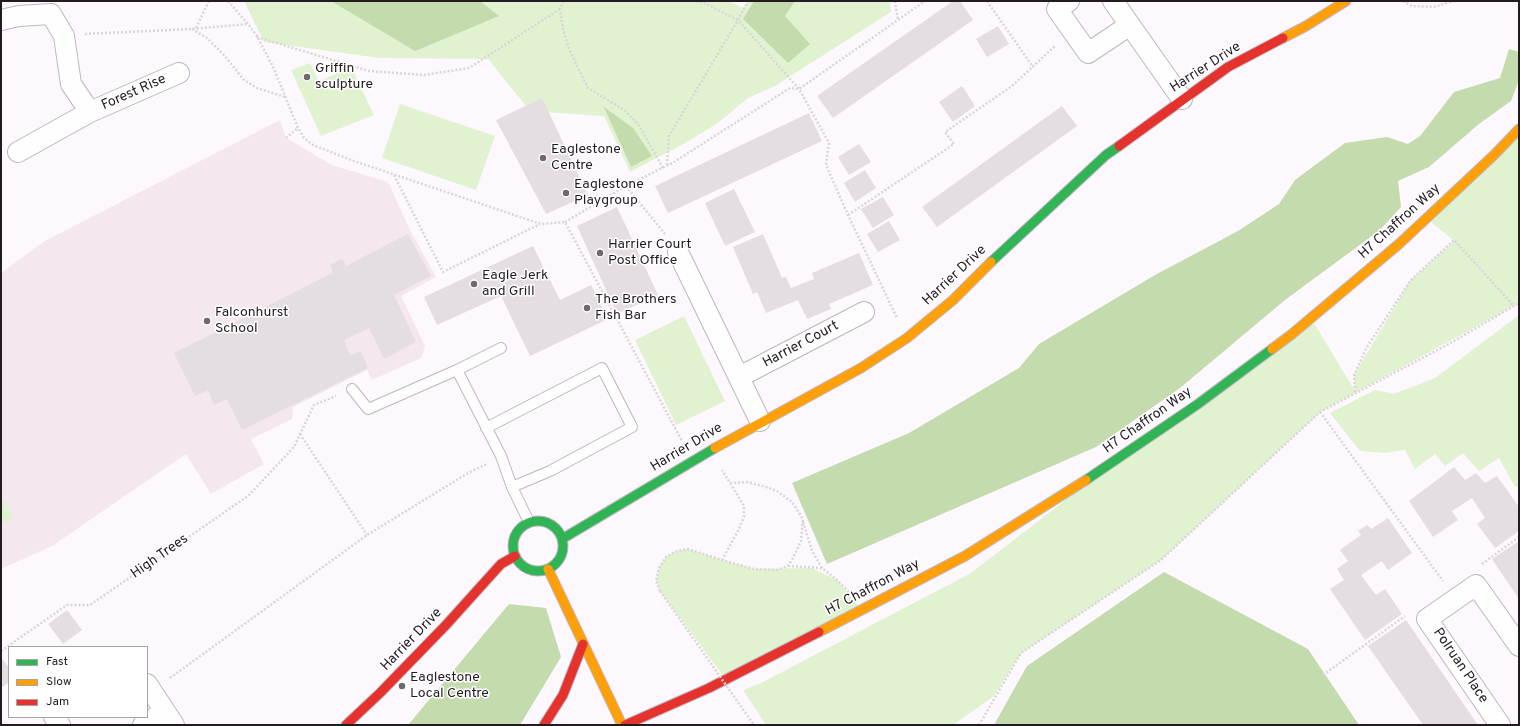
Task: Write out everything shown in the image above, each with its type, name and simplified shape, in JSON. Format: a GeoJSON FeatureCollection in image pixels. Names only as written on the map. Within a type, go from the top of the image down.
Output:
{"type":"FeatureCollection","features":[{"type":"Feature","properties":{"kind":"street"},"geometry":{"type":"LineString","coordinates":[[1069,1],[1057,9],[1088,53],[1130,25]]}},
{"type":"Feature","properties":{"kind":"street"},"geometry":{"type":"LineString","coordinates":[[1113,1],[1182,100]]}},
{"type":"Feature","properties":{"kind":"street","name":"Harrier Drive"},"geometry":{"type":"LineString","coordinates":[[562,539],[760,421],[861,368],[907,338],[953,300],[1004,249],[1106,155],[1228,67],[1306,26],[1346,1]]}},
{"type":"Feature","properties":{"kind":"street","name":"Forest Rise"},"geometry":{"type":"LineString","coordinates":[[1,20],[19,16],[51,14],[64,36],[71,84],[90,112]]}},
{"type":"Feature","properties":{"kind":"street","name":"Forest Rise"},"geometry":{"type":"LineString","coordinates":[[18,152],[90,112],[179,73]]}},
{"type":"Feature","properties":{"kind":"street","name":"H7 Chaffron Way"},"geometry":{"type":"LineString","coordinates":[[625,725],[709,688],[965,556],[1070,491],[1198,404],[1292,334],[1398,244],[1494,155],[1519,129]]}},
{"type":"Feature","properties":{"kind":"street"},"geometry":{"type":"LineString","coordinates":[[678,252],[760,421]]}},
{"type":"Feature","properties":{"kind":"street","name":"Harrier Court"},"geometry":{"type":"LineString","coordinates":[[739,377],[864,312]]}},
{"type":"Feature","properties":{"kind":"street"},"geometry":{"type":"LineString","coordinates":[[542,521],[556,528],[562,539],[562,552],[557,562],[548,569],[535,571],[522,566],[515,556],[513,540],[518,530],[529,522],[542,521]]}},
{"type":"Feature","properties":{"kind":"street","name":"Harrier Drive"},"geometry":{"type":"LineString","coordinates":[[346,725],[441,631],[501,564],[515,556]]}},
{"type":"Feature","properties":{"kind":"street"},"geometry":{"type":"LineString","coordinates":[[548,569],[622,725]]}},
{"type":"Feature","properties":{"kind":"street","name":"Polruan Place"},"geometry":{"type":"LineString","coordinates":[[1500,725],[1427,619],[1476,585],[1519,646]]}},
{"type":"Feature","properties":{"kind":"street"},"geometry":{"type":"LineString","coordinates":[[544,725],[563,695],[583,644]]}},
{"type":"Feature","properties":{"kind":"street"},"geometry":{"type":"LineString","coordinates":[[143,725],[169,718],[149,688]]}},
{"type":"Feature","properties":{"kind":"lane"},"geometry":{"type":"LineString","coordinates":[[352,389],[368,409],[457,370],[501,348]]}},
{"type":"Feature","properties":{"kind":"lane"},"geometry":{"type":"LineString","coordinates":[[486,428],[602,368],[632,427],[550,471],[512,487]]}},
{"type":"Feature","properties":{"kind":"lane"},"geometry":{"type":"LineString","coordinates":[[457,370],[501,456],[512,487],[529,522]]}},
{"type":"Feature","properties":{"kind":"path"},"geometry":{"type":"LineString","coordinates":[[196,28],[209,1]]}},
{"type":"Feature","properties":{"kind":"path"},"geometry":{"type":"LineString","coordinates":[[228,1],[257,36],[274,68],[298,128],[304,138],[313,145],[351,160],[541,224]]}},
{"type":"Feature","properties":{"kind":"path"},"geometry":{"type":"LineString","coordinates":[[257,36],[369,71],[424,75],[469,68],[560,9],[564,1]]}},
{"type":"Feature","properties":{"kind":"path"},"geometry":{"type":"LineString","coordinates":[[696,1],[704,3],[738,20],[799,89],[829,143],[826,165],[848,215],[907,338]]}},
{"type":"Feature","properties":{"kind":"path"},"geometry":{"type":"LineString","coordinates":[[667,165],[669,136],[748,1]]}},
{"type":"Feature","properties":{"kind":"path"},"geometry":{"type":"LineString","coordinates":[[895,1],[898,20]]}},
{"type":"Feature","properties":{"kind":"path"},"geometry":{"type":"LineString","coordinates":[[394,174],[443,272],[541,224],[565,222],[626,186],[664,168],[790,88],[799,89],[925,1]]}},
{"type":"Feature","properties":{"kind":"path"},"geometry":{"type":"LineString","coordinates":[[987,1],[1033,67]]}},
{"type":"Feature","properties":{"kind":"path"},"geometry":{"type":"LineString","coordinates":[[1403,1],[1412,6],[1434,7],[1453,1]]}},
{"type":"Feature","properties":{"kind":"path"},"geometry":{"type":"LineString","coordinates":[[560,9],[563,29],[569,49],[588,88],[624,110],[638,124],[664,168]]}},
{"type":"Feature","properties":{"kind":"path"},"geometry":{"type":"LineString","coordinates":[[64,36],[191,29],[248,24]]}},
{"type":"Feature","properties":{"kind":"path"},"geometry":{"type":"LineString","coordinates":[[848,215],[954,144],[945,132],[1012,86],[1055,47],[1070,27]]}},
{"type":"Feature","properties":{"kind":"path"},"geometry":{"type":"LineString","coordinates":[[191,29],[207,38],[224,55],[244,80],[257,88],[286,97]]}},
{"type":"Feature","properties":{"kind":"path"},"geometry":{"type":"LineString","coordinates":[[286,138],[298,128]]}},
{"type":"Feature","properties":{"kind":"path"},"geometry":{"type":"LineString","coordinates":[[626,186],[678,252]]}},
{"type":"Feature","properties":{"kind":"path"},"geometry":{"type":"LineString","coordinates":[[565,222],[690,456],[718,464],[744,506],[744,517],[722,560]]}},
{"type":"Feature","properties":{"kind":"path"},"geometry":{"type":"LineString","coordinates":[[1355,392],[1354,375],[1367,347],[1410,281],[1454,240],[1514,306]]}},
{"type":"Feature","properties":{"kind":"path"},"geometry":{"type":"LineString","coordinates":[[980,725],[1021,653],[1161,560],[1320,412],[1355,392],[1447,345],[1519,303]]}},
{"type":"Feature","properties":{"kind":"path","name":"High Trees"},"geometry":{"type":"LineString","coordinates":[[8,646],[68,605],[90,605],[248,496],[294,447],[314,405],[352,389]]}},
{"type":"Feature","properties":{"kind":"path"},"geometry":{"type":"LineString","coordinates":[[1320,412],[1456,599]]}},
{"type":"Feature","properties":{"kind":"path"},"geometry":{"type":"LineString","coordinates":[[300,434],[367,535]]}},
{"type":"Feature","properties":{"kind":"path"},"geometry":{"type":"LineString","coordinates":[[149,688],[367,535],[468,473],[501,456]]}},
{"type":"Feature","properties":{"kind":"path"},"geometry":{"type":"LineString","coordinates":[[730,483],[747,482],[766,486],[777,491],[792,502],[803,520],[812,551],[822,568],[836,579],[862,610]]}},
{"type":"Feature","properties":{"kind":"path"},"geometry":{"type":"LineString","coordinates":[[788,566],[794,558],[801,540],[803,520]]}},
{"type":"Feature","properties":{"kind":"path"},"geometry":{"type":"LineString","coordinates":[[754,725],[660,591],[656,581],[659,568],[666,557],[677,551],[688,549],[754,569],[777,570],[788,566],[822,568]]}},
{"type":"Feature","properties":{"kind":"shaded area","name":"Falconhurst School"},"geometry":{"type":"Polygon","coordinates":[[[280,120],[286,138],[332,165],[388,182],[410,230],[436,277],[401,296],[425,346],[421,358],[372,380],[367,370],[293,407],[292,419],[251,439],[264,464],[211,494],[186,454],[52,546],[1,569],[1,273],[43,242],[280,120]]]}},
{"type":"Feature","properties":{"kind":"green space"},"geometry":{"type":"Polygon","coordinates":[[[244,1],[728,1],[743,8],[748,1],[890,1],[891,12],[775,86],[748,98],[718,123],[685,143],[630,172],[604,116],[530,111],[488,59],[379,58],[264,42],[244,1]]]}},
{"type":"Feature","properties":{"kind":"green space"},"geometry":{"type":"Polygon","coordinates":[[[331,1],[480,1],[499,16],[415,51],[331,1]]]}},
{"type":"Feature","properties":{"kind":"green space"},"geometry":{"type":"Polygon","coordinates":[[[754,1],[795,1],[785,16],[810,44],[788,63],[743,19],[754,1]]]}},
{"type":"Feature","properties":{"kind":"green space"},"geometry":{"type":"Polygon","coordinates":[[[1509,49],[1519,52],[1519,80],[1511,101],[1479,124],[1429,167],[1398,181],[1401,207],[1380,230],[1285,300],[1180,388],[1096,447],[827,564],[792,483],[909,433],[1019,368],[1039,344],[1155,275],[1238,231],[1279,204],[1295,180],[1345,143],[1387,137],[1408,144],[1420,136],[1454,92],[1500,78],[1509,49]]]}},
{"type":"Feature","properties":{"kind":"green space"},"geometry":{"type":"Polygon","coordinates":[[[310,63],[319,81],[338,73],[342,67],[352,69],[374,115],[321,136],[291,70],[310,63]]]}},
{"type":"Feature","properties":{"kind":"green space"},"geometry":{"type":"Polygon","coordinates":[[[400,104],[495,136],[476,190],[382,158],[400,104]]]}},
{"type":"Feature","properties":{"kind":"green space"},"geometry":{"type":"Polygon","coordinates":[[[604,107],[633,128],[652,156],[631,167],[604,107]]]}},
{"type":"Feature","properties":{"kind":"green space"},"geometry":{"type":"Polygon","coordinates":[[[1519,130],[1519,303],[1320,412],[1161,560],[1021,653],[994,696],[953,725],[766,725],[743,690],[761,683],[971,573],[1129,451],[1311,318],[1355,391],[1354,375],[1410,281],[1454,241],[1426,218],[1519,130]]]}},
{"type":"Feature","properties":{"kind":"green space"},"geometry":{"type":"Polygon","coordinates":[[[1519,315],[1519,486],[1515,487],[1499,458],[1479,471],[1463,453],[1445,466],[1435,454],[1415,469],[1405,450],[1385,453],[1360,451],[1330,413],[1375,390],[1394,394],[1435,378],[1519,315]]]}},
{"type":"Feature","properties":{"kind":"green space"},"geometry":{"type":"Polygon","coordinates":[[[684,316],[725,401],[676,425],[635,340],[684,316]]]}},
{"type":"Feature","properties":{"kind":"green space"},"geometry":{"type":"Polygon","coordinates":[[[3,498],[13,518],[1,524],[1,499],[3,498]]]}},
{"type":"Feature","properties":{"kind":"green space"},"geometry":{"type":"Polygon","coordinates":[[[688,549],[754,569],[811,568],[836,579],[862,610],[724,677],[660,591],[656,581],[659,568],[666,557],[677,551],[688,549]]]}},
{"type":"Feature","properties":{"kind":"green space"},"geometry":{"type":"Polygon","coordinates":[[[1164,572],[1308,649],[1359,725],[994,725],[1027,666],[1164,572]]]}},
{"type":"Feature","properties":{"kind":"green space"},"geometry":{"type":"Polygon","coordinates":[[[509,604],[546,608],[561,657],[520,725],[408,725],[509,604]]]}},
{"type":"Feature","properties":{"kind":"building"},"geometry":{"type":"Polygon","coordinates":[[[953,1],[960,1],[973,20],[833,118],[817,96],[953,1]]]}},
{"type":"Feature","properties":{"kind":"building"},"geometry":{"type":"Polygon","coordinates":[[[998,26],[1009,44],[987,57],[976,39],[998,26]]]}},
{"type":"Feature","properties":{"kind":"building"},"geometry":{"type":"Polygon","coordinates":[[[962,86],[975,106],[953,122],[939,102],[962,86]]]}},
{"type":"Feature","properties":{"kind":"building","name":"Eaglestone Centre"},"geometry":{"type":"Polygon","coordinates":[[[542,98],[588,195],[546,214],[496,120],[542,98]]]}},
{"type":"Feature","properties":{"kind":"building"},"geometry":{"type":"Polygon","coordinates":[[[1062,106],[1077,126],[937,227],[922,207],[1062,106]]]}},
{"type":"Feature","properties":{"kind":"building"},"geometry":{"type":"Polygon","coordinates":[[[809,113],[822,141],[668,213],[655,186],[809,113]]]}},
{"type":"Feature","properties":{"kind":"building"},"geometry":{"type":"Polygon","coordinates":[[[859,144],[871,162],[849,175],[838,157],[859,144]]]}},
{"type":"Feature","properties":{"kind":"building"},"geometry":{"type":"Polygon","coordinates":[[[865,170],[876,188],[855,202],[844,183],[865,170]]]}},
{"type":"Feature","properties":{"kind":"building"},"geometry":{"type":"Polygon","coordinates":[[[734,189],[755,232],[725,246],[705,203],[734,189]]]}},
{"type":"Feature","properties":{"kind":"building"},"geometry":{"type":"Polygon","coordinates":[[[883,197],[894,215],[873,228],[861,209],[883,197]]]}},
{"type":"Feature","properties":{"kind":"building"},"geometry":{"type":"Polygon","coordinates":[[[617,207],[658,295],[617,314],[577,226],[617,207]]]}},
{"type":"Feature","properties":{"kind":"building"},"geometry":{"type":"Polygon","coordinates":[[[889,221],[900,240],[878,252],[867,234],[889,221]]]}},
{"type":"Feature","properties":{"kind":"building","name":"Falconhurst School"},"geometry":{"type":"Polygon","coordinates":[[[408,234],[431,276],[394,295],[416,342],[384,359],[369,328],[344,340],[350,356],[361,351],[368,368],[242,430],[227,399],[214,405],[208,390],[195,396],[174,353],[333,273],[330,265],[342,259],[346,266],[408,234]]]}},
{"type":"Feature","properties":{"kind":"building"},"geometry":{"type":"Polygon","coordinates":[[[763,234],[782,278],[786,277],[791,288],[814,279],[812,273],[859,253],[873,285],[829,304],[831,309],[807,319],[798,300],[766,313],[757,292],[753,294],[733,247],[763,234]]]}},
{"type":"Feature","properties":{"kind":"building"},"geometry":{"type":"Polygon","coordinates":[[[533,246],[560,300],[591,285],[608,319],[530,356],[501,296],[437,325],[424,297],[533,246]]]}},
{"type":"Feature","properties":{"kind":"building"},"geometry":{"type":"Polygon","coordinates":[[[1454,467],[1465,480],[1476,473],[1485,483],[1497,476],[1519,507],[1519,531],[1495,548],[1477,524],[1485,518],[1472,498],[1452,511],[1458,520],[1433,537],[1409,501],[1454,467]]]}},
{"type":"Feature","properties":{"kind":"building"},"geometry":{"type":"Polygon","coordinates":[[[1388,518],[1412,553],[1388,570],[1382,561],[1361,575],[1376,595],[1385,589],[1402,614],[1365,640],[1330,589],[1344,580],[1337,569],[1348,561],[1340,550],[1361,535],[1358,531],[1367,525],[1371,529],[1388,518]]]}},
{"type":"Feature","properties":{"kind":"building"},"geometry":{"type":"Polygon","coordinates":[[[1519,541],[1519,599],[1492,559],[1519,541]]]}},
{"type":"Feature","properties":{"kind":"building"},"geometry":{"type":"Polygon","coordinates":[[[67,610],[82,630],[63,644],[48,624],[67,610]]]}},
{"type":"Feature","properties":{"kind":"building"},"geometry":{"type":"Polygon","coordinates":[[[1406,620],[1478,725],[1423,725],[1368,646],[1406,620]]]}},
{"type":"Feature","properties":{"kind":"building"},"geometry":{"type":"Polygon","coordinates":[[[1,657],[8,667],[8,683],[1,688],[1,657]]]}},
{"type":"Feature","properties":{"kind":"traffic: fast"},"geometry":{"type":"LineString","coordinates":[[991,262],[1106,155],[1119,146]]}},
{"type":"Feature","properties":{"kind":"traffic: fast"},"geometry":{"type":"LineString","coordinates":[[1086,480],[1198,404],[1272,349]]}},
{"type":"Feature","properties":{"kind":"traffic: fast"},"geometry":{"type":"LineString","coordinates":[[562,539],[715,448]]}},
{"type":"Feature","properties":{"kind":"traffic: fast"},"geometry":{"type":"LineString","coordinates":[[538,521],[552,525],[559,532],[563,546],[559,560],[552,567],[538,571],[524,567],[517,560],[513,546],[517,532],[524,525],[538,521]]}},
{"type":"Feature","properties":{"kind":"traffic: slow"},"geometry":{"type":"LineString","coordinates":[[1283,38],[1306,26],[1346,1]]}},
{"type":"Feature","properties":{"kind":"traffic: slow"},"geometry":{"type":"LineString","coordinates":[[1272,349],[1399,244],[1494,155],[1519,129]]}},
{"type":"Feature","properties":{"kind":"traffic: slow"},"geometry":{"type":"LineString","coordinates":[[715,448],[861,368],[907,338],[953,300],[991,262]]}},
{"type":"Feature","properties":{"kind":"traffic: slow"},"geometry":{"type":"LineString","coordinates":[[819,632],[965,556],[1086,480]]}},
{"type":"Feature","properties":{"kind":"traffic: slow"},"geometry":{"type":"LineString","coordinates":[[548,569],[622,725]]}},
{"type":"Feature","properties":{"kind":"traffic: jam"},"geometry":{"type":"LineString","coordinates":[[1119,146],[1228,67],[1283,38]]}},
{"type":"Feature","properties":{"kind":"traffic: jam"},"geometry":{"type":"LineString","coordinates":[[346,725],[380,693],[446,625],[501,564],[515,556]]}},
{"type":"Feature","properties":{"kind":"traffic: jam"},"geometry":{"type":"LineString","coordinates":[[625,725],[709,688],[819,632]]}},
{"type":"Feature","properties":{"kind":"traffic: jam"},"geometry":{"type":"LineString","coordinates":[[544,725],[563,695],[583,644]]}},
{"type":"Feature","properties":{"kind":"place","name":"Griffin sculpture"},"geometry":{"type":"Point","coordinates":[307,77]}},
{"type":"Feature","properties":{"kind":"place","name":"Eaglestone Centre"},"geometry":{"type":"Point","coordinates":[543,158]}},
{"type":"Feature","properties":{"kind":"place","name":"Eaglestone Playgroup"},"geometry":{"type":"Point","coordinates":[566,193]}},
{"type":"Feature","properties":{"kind":"place","name":"Harrier Court Post Office"},"geometry":{"type":"Point","coordinates":[600,253]}},
{"type":"Feature","properties":{"kind":"place","name":"Eagle Jerk and Grill"},"geometry":{"type":"Point","coordinates":[474,284]}},
{"type":"Feature","properties":{"kind":"place","name":"The Brothers Fish Bar"},"geometry":{"type":"Point","coordinates":[587,308]}},
{"type":"Feature","properties":{"kind":"place","name":"Falconhurst School"},"geometry":{"type":"Point","coordinates":[207,321]}},
{"type":"Feature","properties":{"kind":"place","name":"Eaglestone Local Centre"},"geometry":{"type":"Point","coordinates":[402,686]}}]}
